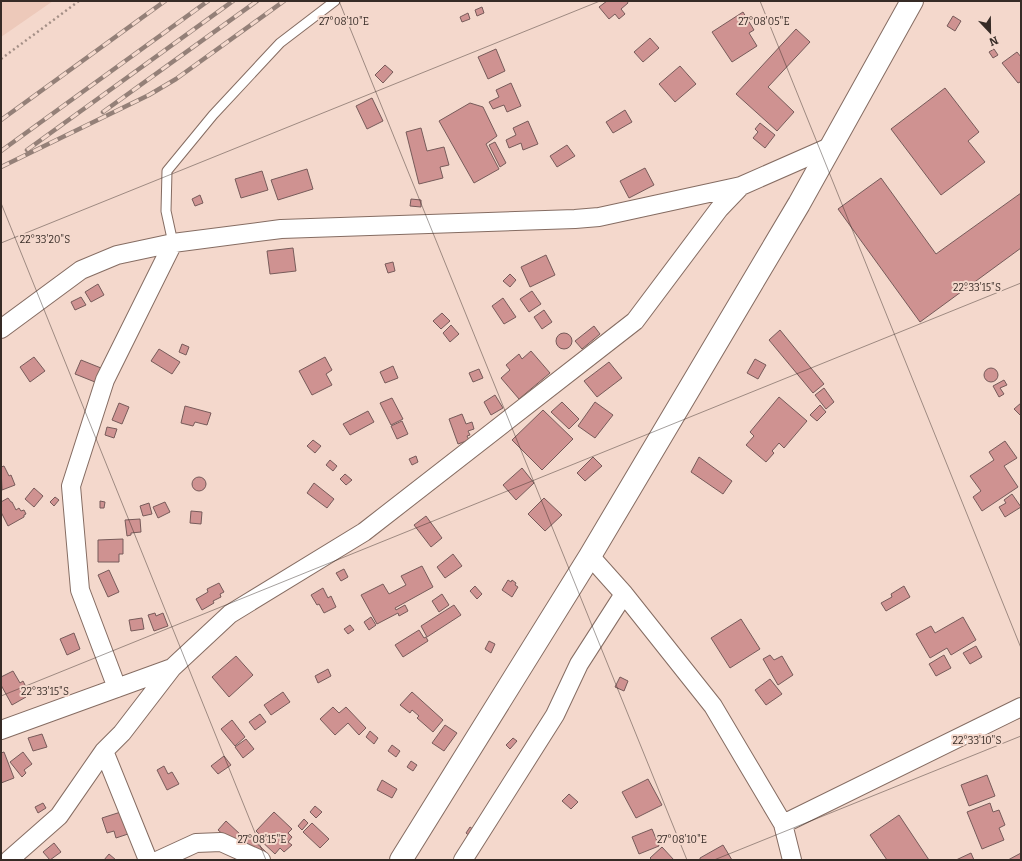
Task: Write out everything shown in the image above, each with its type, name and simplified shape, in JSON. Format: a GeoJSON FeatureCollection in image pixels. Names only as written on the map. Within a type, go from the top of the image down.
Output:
{"type":"FeatureCollection","features":[{"type":"Feature","properties":{"kind":"street"},"geometry":{"type":"LineString","coordinates":[[401,860],[590,556],[795,211],[912,1]]}},
{"type":"Feature","properties":{"kind":"street"},"geometry":{"type":"LineString","coordinates":[[1,329],[81,270],[117,255],[173,243],[281,230],[575,219],[599,216],[741,186],[832,146]]}},
{"type":"Feature","properties":{"kind":"street"},"geometry":{"type":"LineString","coordinates":[[9,860],[59,816],[104,751],[122,733],[172,668],[230,614],[364,532],[636,321],[719,210],[741,186]]}},
{"type":"Feature","properties":{"kind":"street"},"geometry":{"type":"LineString","coordinates":[[118,688],[80,590],[71,486],[105,380],[173,243]]}},
{"type":"Feature","properties":{"kind":"street"},"geometry":{"type":"LineString","coordinates":[[590,556],[624,594],[713,706],[783,824],[792,860]]}},
{"type":"Feature","properties":{"kind":"street"},"geometry":{"type":"LineString","coordinates":[[463,860],[555,715],[578,664],[624,594]]}},
{"type":"Feature","properties":{"kind":"street"},"geometry":{"type":"LineString","coordinates":[[1,730],[172,668]]}},
{"type":"Feature","properties":{"kind":"street"},"geometry":{"type":"LineString","coordinates":[[783,824],[1021,707]]}},
{"type":"Feature","properties":{"kind":"street"},"geometry":{"type":"LineString","coordinates":[[104,751],[148,860]]}},
{"type":"Feature","properties":{"kind":"street"},"geometry":{"type":"LineString","coordinates":[[159,860],[196,843],[221,842],[261,860]]}},
{"type":"Feature","properties":{"kind":"lane"},"geometry":{"type":"LineString","coordinates":[[173,243],[166,211],[168,170],[213,115],[280,43],[335,1]]}},
{"type":"Feature","properties":{"kind":"path"},"geometry":{"type":"LineString","coordinates":[[1,59],[79,1]]}},
{"type":"Feature","properties":{"kind":"shaded area"},"geometry":{"type":"Polygon","coordinates":[[[1,1],[53,1],[1,37],[1,1]]]}},
{"type":"Feature","properties":{"kind":"building"},"geometry":{"type":"Polygon","coordinates":[[[607,1],[627,1],[628,3],[621,9],[625,14],[619,19],[615,14],[609,19],[599,7],[607,1]]]}},
{"type":"Feature","properties":{"kind":"building"},"geometry":{"type":"Polygon","coordinates":[[[482,7],[484,13],[477,16],[475,10],[482,7]]]}},
{"type":"Feature","properties":{"kind":"building"},"geometry":{"type":"Polygon","coordinates":[[[743,12],[754,30],[749,33],[757,46],[732,62],[712,32],[743,12]]]}},
{"type":"Feature","properties":{"kind":"building"},"geometry":{"type":"Polygon","coordinates":[[[468,13],[470,19],[462,22],[460,17],[468,13]]]}},
{"type":"Feature","properties":{"kind":"building"},"geometry":{"type":"Polygon","coordinates":[[[953,16],[961,21],[955,31],[947,26],[953,16]]]}},
{"type":"Feature","properties":{"kind":"building"},"geometry":{"type":"Polygon","coordinates":[[[796,29],[810,42],[768,87],[794,112],[777,131],[736,94],[796,29]]]}},
{"type":"Feature","properties":{"kind":"building"},"geometry":{"type":"Polygon","coordinates":[[[650,38],[659,48],[643,62],[634,52],[650,38]]]}},
{"type":"Feature","properties":{"kind":"building"},"geometry":{"type":"Polygon","coordinates":[[[496,49],[505,71],[488,79],[478,57],[496,49]]]}},
{"type":"Feature","properties":{"kind":"building"},"geometry":{"type":"Polygon","coordinates":[[[994,49],[998,55],[993,58],[989,52],[994,49]]]}},
{"type":"Feature","properties":{"kind":"building"},"geometry":{"type":"Polygon","coordinates":[[[1017,52],[1021,57],[1021,84],[1020,82],[1018,83],[1002,63],[1017,52]]]}},
{"type":"Feature","properties":{"kind":"building"},"geometry":{"type":"Polygon","coordinates":[[[385,65],[393,72],[383,83],[375,75],[385,65]]]}},
{"type":"Feature","properties":{"kind":"building"},"geometry":{"type":"Polygon","coordinates":[[[680,66],[696,84],[675,102],[659,84],[680,66]]]}},
{"type":"Feature","properties":{"kind":"building"},"geometry":{"type":"Polygon","coordinates":[[[511,83],[521,106],[507,112],[504,105],[493,109],[489,102],[499,97],[496,90],[511,83]]]}},
{"type":"Feature","properties":{"kind":"building"},"geometry":{"type":"Polygon","coordinates":[[[945,88],[979,132],[968,141],[985,162],[941,195],[891,129],[945,88]]]}},
{"type":"Feature","properties":{"kind":"building"},"geometry":{"type":"Polygon","coordinates":[[[372,98],[383,121],[367,129],[356,106],[372,98]]]}},
{"type":"Feature","properties":{"kind":"building"},"geometry":{"type":"Polygon","coordinates":[[[470,103],[483,107],[497,136],[486,144],[499,169],[474,183],[439,121],[470,103]]]}},
{"type":"Feature","properties":{"kind":"building"},"geometry":{"type":"Polygon","coordinates":[[[625,110],[632,122],[613,133],[606,122],[625,110]]]}},
{"type":"Feature","properties":{"kind":"building"},"geometry":{"type":"Polygon","coordinates":[[[528,121],[538,144],[523,150],[521,143],[509,148],[506,140],[516,135],[513,128],[528,121]]]}},
{"type":"Feature","properties":{"kind":"building"},"geometry":{"type":"Polygon","coordinates":[[[760,123],[775,135],[765,148],[753,138],[758,132],[755,129],[760,123]]]}},
{"type":"Feature","properties":{"kind":"building"},"geometry":{"type":"Polygon","coordinates":[[[421,128],[427,151],[444,147],[449,165],[440,167],[443,178],[419,184],[406,132],[421,128]]]}},
{"type":"Feature","properties":{"kind":"building"},"geometry":{"type":"Polygon","coordinates":[[[495,142],[506,163],[500,167],[489,145],[495,142]]]}},
{"type":"Feature","properties":{"kind":"building"},"geometry":{"type":"Polygon","coordinates":[[[567,145],[575,156],[557,167],[550,156],[567,145]]]}},
{"type":"Feature","properties":{"kind":"building"},"geometry":{"type":"Polygon","coordinates":[[[645,168],[654,185],[629,198],[620,181],[645,168]]]}},
{"type":"Feature","properties":{"kind":"building"},"geometry":{"type":"Polygon","coordinates":[[[307,169],[313,189],[278,200],[271,180],[307,169]]]}},
{"type":"Feature","properties":{"kind":"building"},"geometry":{"type":"Polygon","coordinates":[[[262,171],[268,190],[241,198],[235,179],[262,171]]]}},
{"type":"Feature","properties":{"kind":"building"},"geometry":{"type":"Polygon","coordinates":[[[881,178],[936,254],[1021,193],[1021,248],[920,322],[838,209],[881,178]]]}},
{"type":"Feature","properties":{"kind":"building"},"geometry":{"type":"Polygon","coordinates":[[[200,195],[203,203],[195,206],[192,199],[200,195]]]}},
{"type":"Feature","properties":{"kind":"building"},"geometry":{"type":"Polygon","coordinates":[[[411,199],[421,200],[421,207],[410,206],[411,199]]]}},
{"type":"Feature","properties":{"kind":"building"},"geometry":{"type":"Polygon","coordinates":[[[293,248],[296,271],[270,274],[267,251],[293,248]]]}},
{"type":"Feature","properties":{"kind":"building"},"geometry":{"type":"Polygon","coordinates":[[[546,255],[555,275],[530,287],[521,267],[546,255]]]}},
{"type":"Feature","properties":{"kind":"building"},"geometry":{"type":"Polygon","coordinates":[[[393,262],[395,271],[388,273],[385,264],[393,262]]]}},
{"type":"Feature","properties":{"kind":"building"},"geometry":{"type":"Polygon","coordinates":[[[510,274],[516,280],[510,287],[503,281],[510,274]]]}},
{"type":"Feature","properties":{"kind":"building"},"geometry":{"type":"Polygon","coordinates":[[[98,284],[104,295],[91,302],[85,292],[98,284]]]}},
{"type":"Feature","properties":{"kind":"building"},"geometry":{"type":"Polygon","coordinates":[[[532,291],[541,304],[529,312],[520,299],[532,291]]]}},
{"type":"Feature","properties":{"kind":"building"},"geometry":{"type":"Polygon","coordinates":[[[81,297],[86,305],[75,310],[71,302],[81,297]]]}},
{"type":"Feature","properties":{"kind":"building"},"geometry":{"type":"Polygon","coordinates":[[[503,298],[516,317],[504,324],[492,306],[503,298]]]}},
{"type":"Feature","properties":{"kind":"building"},"geometry":{"type":"Polygon","coordinates":[[[544,310],[552,322],[542,329],[534,317],[544,310]]]}},
{"type":"Feature","properties":{"kind":"building"},"geometry":{"type":"Polygon","coordinates":[[[442,313],[450,321],[441,329],[433,321],[442,313]]]}},
{"type":"Feature","properties":{"kind":"building"},"geometry":{"type":"Polygon","coordinates":[[[451,325],[459,334],[450,342],[443,333],[451,325]]]}},
{"type":"Feature","properties":{"kind":"building"},"geometry":{"type":"Polygon","coordinates":[[[594,326],[600,334],[582,349],[575,341],[594,326]]]}},
{"type":"Feature","properties":{"kind":"building"},"geometry":{"type":"Polygon","coordinates":[[[780,330],[824,384],[813,393],[769,340],[780,330]]]}},
{"type":"Feature","properties":{"kind":"building"},"geometry":{"type":"Polygon","coordinates":[[[564,333],[570,335],[572,341],[570,347],[564,349],[558,347],[556,341],[558,335],[564,333]]]}},
{"type":"Feature","properties":{"kind":"building"},"geometry":{"type":"Polygon","coordinates":[[[182,344],[189,347],[186,355],[179,352],[182,344]]]}},
{"type":"Feature","properties":{"kind":"building"},"geometry":{"type":"Polygon","coordinates":[[[159,349],[180,362],[172,374],[151,361],[159,349]]]}},
{"type":"Feature","properties":{"kind":"building"},"geometry":{"type":"Polygon","coordinates":[[[531,351],[550,373],[519,399],[501,378],[510,370],[506,365],[519,354],[522,359],[531,351]]]}},
{"type":"Feature","properties":{"kind":"building"},"geometry":{"type":"Polygon","coordinates":[[[34,357],[45,371],[30,382],[20,367],[34,357]]]}},
{"type":"Feature","properties":{"kind":"building"},"geometry":{"type":"Polygon","coordinates":[[[325,357],[332,370],[326,374],[332,385],[312,395],[299,371],[325,357]]]}},
{"type":"Feature","properties":{"kind":"building"},"geometry":{"type":"Polygon","coordinates":[[[755,359],[766,365],[758,379],[747,373],[755,359]]]}},
{"type":"Feature","properties":{"kind":"building"},"geometry":{"type":"Polygon","coordinates":[[[81,360],[101,368],[95,382],[75,374],[81,360]]]}},
{"type":"Feature","properties":{"kind":"building"},"geometry":{"type":"Polygon","coordinates":[[[609,362],[622,378],[597,397],[584,381],[609,362]]]}},
{"type":"Feature","properties":{"kind":"building"},"geometry":{"type":"Polygon","coordinates":[[[393,366],[398,378],[385,383],[380,372],[393,366]]]}},
{"type":"Feature","properties":{"kind":"building"},"geometry":{"type":"Polygon","coordinates":[[[991,368],[996,370],[998,375],[996,380],[991,382],[986,380],[984,375],[986,370],[991,368]]]}},
{"type":"Feature","properties":{"kind":"building"},"geometry":{"type":"Polygon","coordinates":[[[479,369],[483,378],[473,382],[469,373],[479,369]]]}},
{"type":"Feature","properties":{"kind":"building"},"geometry":{"type":"Polygon","coordinates":[[[1004,380],[1007,385],[1000,388],[1004,394],[999,397],[993,386],[1004,380]]]}},
{"type":"Feature","properties":{"kind":"building"},"geometry":{"type":"Polygon","coordinates":[[[824,388],[834,402],[826,409],[815,395],[824,388]]]}},
{"type":"Feature","properties":{"kind":"building"},"geometry":{"type":"Polygon","coordinates":[[[495,395],[503,408],[491,415],[484,402],[495,395]]]}},
{"type":"Feature","properties":{"kind":"building"},"geometry":{"type":"Polygon","coordinates":[[[779,397],[807,421],[784,448],[779,443],[772,451],[774,453],[766,462],[746,445],[754,436],[750,432],[779,397]]]}},
{"type":"Feature","properties":{"kind":"building"},"geometry":{"type":"Polygon","coordinates":[[[392,398],[403,419],[391,425],[380,403],[392,398]]]}},
{"type":"Feature","properties":{"kind":"building"},"geometry":{"type":"Polygon","coordinates":[[[562,402],[579,419],[569,429],[551,412],[562,402]]]}},
{"type":"Feature","properties":{"kind":"building"},"geometry":{"type":"Polygon","coordinates":[[[595,402],[613,415],[595,438],[578,426],[595,402]]]}},
{"type":"Feature","properties":{"kind":"building"},"geometry":{"type":"Polygon","coordinates":[[[119,403],[129,407],[122,424],[112,420],[119,403]]]}},
{"type":"Feature","properties":{"kind":"building"},"geometry":{"type":"Polygon","coordinates":[[[1021,403],[1021,416],[1014,409],[1021,403]]]}},
{"type":"Feature","properties":{"kind":"building"},"geometry":{"type":"Polygon","coordinates":[[[820,405],[826,412],[817,421],[810,415],[820,405]]]}},
{"type":"Feature","properties":{"kind":"building"},"geometry":{"type":"Polygon","coordinates":[[[185,406],[211,413],[207,425],[195,422],[193,426],[181,423],[185,406]]]}},
{"type":"Feature","properties":{"kind":"building"},"geometry":{"type":"Polygon","coordinates":[[[543,410],[573,439],[542,470],[512,440],[543,410]]]}},
{"type":"Feature","properties":{"kind":"building"},"geometry":{"type":"Polygon","coordinates":[[[368,411],[374,422],[350,435],[343,424],[368,411]]]}},
{"type":"Feature","properties":{"kind":"building"},"geometry":{"type":"Polygon","coordinates":[[[462,414],[466,424],[472,422],[474,429],[468,431],[470,435],[467,436],[469,440],[458,444],[449,419],[462,414]]]}},
{"type":"Feature","properties":{"kind":"building"},"geometry":{"type":"Polygon","coordinates":[[[402,421],[408,434],[397,439],[391,426],[402,421]]]}},
{"type":"Feature","properties":{"kind":"building"},"geometry":{"type":"Polygon","coordinates":[[[107,427],[117,429],[114,438],[105,435],[107,427]]]}},
{"type":"Feature","properties":{"kind":"building"},"geometry":{"type":"Polygon","coordinates":[[[313,440],[321,446],[315,453],[307,446],[313,440]]]}},
{"type":"Feature","properties":{"kind":"building"},"geometry":{"type":"Polygon","coordinates":[[[1005,441],[1017,458],[1004,466],[1018,487],[982,511],[973,497],[981,491],[970,476],[994,460],[989,452],[1005,441]]]}},
{"type":"Feature","properties":{"kind":"building"},"geometry":{"type":"Polygon","coordinates":[[[416,456],[418,462],[412,465],[409,459],[416,456]]]}},
{"type":"Feature","properties":{"kind":"building"},"geometry":{"type":"Polygon","coordinates":[[[593,457],[602,466],[585,481],[577,473],[593,457]]]}},
{"type":"Feature","properties":{"kind":"building"},"geometry":{"type":"Polygon","coordinates":[[[699,457],[732,481],[723,494],[691,472],[699,457]]]}},
{"type":"Feature","properties":{"kind":"building"},"geometry":{"type":"Polygon","coordinates":[[[330,460],[337,466],[333,471],[326,465],[330,460]]]}},
{"type":"Feature","properties":{"kind":"building"},"geometry":{"type":"Polygon","coordinates":[[[4,466],[9,476],[11,475],[15,485],[2,490],[1,467],[4,466]]]}},
{"type":"Feature","properties":{"kind":"building"},"geometry":{"type":"Polygon","coordinates":[[[522,468],[534,483],[516,500],[503,485],[522,468]]]}},
{"type":"Feature","properties":{"kind":"building"},"geometry":{"type":"Polygon","coordinates":[[[345,474],[352,480],[346,485],[340,479],[345,474]]]}},
{"type":"Feature","properties":{"kind":"building"},"geometry":{"type":"Polygon","coordinates":[[[199,477],[204,479],[206,484],[204,489],[199,491],[194,489],[192,484],[194,479],[199,477]]]}},
{"type":"Feature","properties":{"kind":"building"},"geometry":{"type":"Polygon","coordinates":[[[314,483],[334,499],[327,508],[307,493],[314,483]]]}},
{"type":"Feature","properties":{"kind":"building"},"geometry":{"type":"Polygon","coordinates":[[[34,488],[43,496],[34,507],[25,499],[34,488]]]}},
{"type":"Feature","properties":{"kind":"building"},"geometry":{"type":"Polygon","coordinates":[[[1012,494],[1021,507],[1005,517],[999,507],[1006,503],[1004,500],[1012,494]]]}},
{"type":"Feature","properties":{"kind":"building"},"geometry":{"type":"Polygon","coordinates":[[[55,497],[59,500],[54,506],[50,502],[55,497]]]}},
{"type":"Feature","properties":{"kind":"building"},"geometry":{"type":"Polygon","coordinates":[[[8,498],[16,510],[19,508],[21,511],[24,510],[26,514],[24,517],[8,526],[1,512],[1,502],[8,498]]]}},
{"type":"Feature","properties":{"kind":"building"},"geometry":{"type":"Polygon","coordinates":[[[544,498],[562,515],[545,531],[528,514],[544,498]]]}},
{"type":"Feature","properties":{"kind":"building"},"geometry":{"type":"Polygon","coordinates":[[[100,501],[105,502],[104,508],[100,508],[100,501]]]}},
{"type":"Feature","properties":{"kind":"building"},"geometry":{"type":"Polygon","coordinates":[[[165,502],[170,512],[158,518],[153,507],[165,502]]]}},
{"type":"Feature","properties":{"kind":"building"},"geometry":{"type":"Polygon","coordinates":[[[149,503],[152,514],[143,516],[140,506],[149,503]]]}},
{"type":"Feature","properties":{"kind":"building"},"geometry":{"type":"Polygon","coordinates":[[[191,511],[202,512],[201,524],[190,523],[191,511]]]}},
{"type":"Feature","properties":{"kind":"building"},"geometry":{"type":"Polygon","coordinates":[[[426,516],[442,538],[431,547],[414,525],[426,516]]]}},
{"type":"Feature","properties":{"kind":"building"},"geometry":{"type":"Polygon","coordinates":[[[140,519],[141,532],[131,533],[131,535],[127,536],[125,520],[140,519]]]}},
{"type":"Feature","properties":{"kind":"building"},"geometry":{"type":"Polygon","coordinates":[[[123,539],[123,554],[119,554],[119,562],[98,562],[98,540],[123,539]]]}},
{"type":"Feature","properties":{"kind":"building"},"geometry":{"type":"Polygon","coordinates":[[[453,554],[462,566],[445,578],[437,567],[453,554]]]}},
{"type":"Feature","properties":{"kind":"building"},"geometry":{"type":"Polygon","coordinates":[[[422,566],[433,587],[395,608],[396,610],[405,605],[408,611],[399,616],[398,613],[377,624],[361,595],[383,584],[389,594],[406,585],[401,576],[422,566]]]}},
{"type":"Feature","properties":{"kind":"building"},"geometry":{"type":"Polygon","coordinates":[[[344,569],[348,577],[341,581],[336,573],[344,569]]]}},
{"type":"Feature","properties":{"kind":"building"},"geometry":{"type":"Polygon","coordinates":[[[109,570],[119,592],[108,597],[98,575],[109,570]]]}},
{"type":"Feature","properties":{"kind":"building"},"geometry":{"type":"Polygon","coordinates":[[[508,580],[511,582],[512,580],[518,587],[512,597],[502,590],[508,580]]]}},
{"type":"Feature","properties":{"kind":"building"},"geometry":{"type":"Polygon","coordinates":[[[219,583],[224,592],[220,594],[221,597],[213,601],[214,603],[202,610],[196,599],[208,592],[207,589],[219,583]]]}},
{"type":"Feature","properties":{"kind":"building"},"geometry":{"type":"Polygon","coordinates":[[[475,586],[482,594],[477,599],[470,591],[475,586]]]}},
{"type":"Feature","properties":{"kind":"building"},"geometry":{"type":"Polygon","coordinates":[[[904,586],[910,597],[886,611],[881,603],[892,597],[891,594],[904,586]]]}},
{"type":"Feature","properties":{"kind":"building"},"geometry":{"type":"Polygon","coordinates":[[[323,588],[328,598],[331,596],[336,607],[324,613],[319,604],[317,605],[311,595],[323,588]]]}},
{"type":"Feature","properties":{"kind":"building"},"geometry":{"type":"Polygon","coordinates":[[[442,594],[449,605],[439,612],[432,601],[442,594]]]}},
{"type":"Feature","properties":{"kind":"building"},"geometry":{"type":"Polygon","coordinates":[[[454,605],[461,615],[427,637],[421,626],[454,605]]]}},
{"type":"Feature","properties":{"kind":"building"},"geometry":{"type":"Polygon","coordinates":[[[155,613],[156,616],[163,613],[168,626],[154,631],[148,615],[155,613]]]}},
{"type":"Feature","properties":{"kind":"building"},"geometry":{"type":"Polygon","coordinates":[[[371,617],[376,625],[369,630],[364,622],[371,617]]]}},
{"type":"Feature","properties":{"kind":"building"},"geometry":{"type":"Polygon","coordinates":[[[963,617],[976,640],[951,655],[947,648],[930,658],[916,634],[931,626],[935,633],[963,617]]]}},
{"type":"Feature","properties":{"kind":"building"},"geometry":{"type":"Polygon","coordinates":[[[142,618],[144,629],[131,631],[129,620],[142,618]]]}},
{"type":"Feature","properties":{"kind":"building"},"geometry":{"type":"Polygon","coordinates":[[[741,619],[760,649],[730,668],[711,638],[741,619]]]}},
{"type":"Feature","properties":{"kind":"building"},"geometry":{"type":"Polygon","coordinates":[[[350,625],[354,630],[348,634],[344,629],[350,625]]]}},
{"type":"Feature","properties":{"kind":"building"},"geometry":{"type":"Polygon","coordinates":[[[419,630],[428,641],[403,657],[395,645],[419,630]]]}},
{"type":"Feature","properties":{"kind":"building"},"geometry":{"type":"Polygon","coordinates":[[[74,633],[80,649],[67,655],[60,639],[74,633]]]}},
{"type":"Feature","properties":{"kind":"building"},"geometry":{"type":"Polygon","coordinates":[[[489,641],[495,644],[491,653],[485,649],[489,641]]]}},
{"type":"Feature","properties":{"kind":"building"},"geometry":{"type":"Polygon","coordinates":[[[976,646],[982,657],[970,664],[963,653],[976,646]]]}},
{"type":"Feature","properties":{"kind":"building"},"geometry":{"type":"Polygon","coordinates":[[[770,655],[774,660],[782,656],[793,675],[778,685],[763,659],[770,655]]]}},
{"type":"Feature","properties":{"kind":"building"},"geometry":{"type":"Polygon","coordinates":[[[944,655],[951,668],[936,676],[929,664],[944,655]]]}},
{"type":"Feature","properties":{"kind":"building"},"geometry":{"type":"Polygon","coordinates":[[[236,656],[253,675],[229,697],[212,677],[236,656]]]}},
{"type":"Feature","properties":{"kind":"building"},"geometry":{"type":"Polygon","coordinates":[[[328,669],[331,676],[318,683],[315,676],[328,669]]]}},
{"type":"Feature","properties":{"kind":"building"},"geometry":{"type":"Polygon","coordinates":[[[13,671],[20,683],[23,681],[26,687],[22,689],[26,697],[12,705],[1,685],[1,677],[13,671]]]}},
{"type":"Feature","properties":{"kind":"building"},"geometry":{"type":"Polygon","coordinates":[[[620,677],[628,681],[624,691],[615,687],[620,677]]]}},
{"type":"Feature","properties":{"kind":"building"},"geometry":{"type":"Polygon","coordinates":[[[770,679],[782,694],[766,705],[755,690],[770,679]]]}},
{"type":"Feature","properties":{"kind":"building"},"geometry":{"type":"Polygon","coordinates":[[[283,692],[290,702],[271,715],[264,705],[283,692]]]}},
{"type":"Feature","properties":{"kind":"building"},"geometry":{"type":"Polygon","coordinates":[[[412,692],[443,720],[433,732],[417,718],[419,716],[412,710],[410,713],[400,705],[412,692]]]}},
{"type":"Feature","properties":{"kind":"building"},"geometry":{"type":"Polygon","coordinates":[[[333,707],[339,713],[346,707],[366,728],[359,735],[348,723],[335,735],[320,719],[333,707]]]}},
{"type":"Feature","properties":{"kind":"building"},"geometry":{"type":"Polygon","coordinates":[[[260,714],[266,722],[255,730],[249,722],[260,714]]]}},
{"type":"Feature","properties":{"kind":"building"},"geometry":{"type":"Polygon","coordinates":[[[232,720],[245,737],[235,746],[221,729],[232,720]]]}},
{"type":"Feature","properties":{"kind":"building"},"geometry":{"type":"Polygon","coordinates":[[[445,725],[457,733],[444,751],[432,743],[445,725]]]}},
{"type":"Feature","properties":{"kind":"building"},"geometry":{"type":"Polygon","coordinates":[[[370,731],[378,738],[374,744],[366,737],[370,731]]]}},
{"type":"Feature","properties":{"kind":"building"},"geometry":{"type":"Polygon","coordinates":[[[42,734],[47,747],[33,751],[28,738],[42,734]]]}},
{"type":"Feature","properties":{"kind":"building"},"geometry":{"type":"Polygon","coordinates":[[[513,738],[517,741],[510,749],[506,745],[513,738]]]}},
{"type":"Feature","properties":{"kind":"building"},"geometry":{"type":"Polygon","coordinates":[[[246,739],[254,749],[243,758],[235,747],[246,739]]]}},
{"type":"Feature","properties":{"kind":"building"},"geometry":{"type":"Polygon","coordinates":[[[392,745],[400,751],[396,757],[388,751],[392,745]]]}},
{"type":"Feature","properties":{"kind":"building"},"geometry":{"type":"Polygon","coordinates":[[[4,752],[14,778],[1,783],[1,753],[4,752]]]}},
{"type":"Feature","properties":{"kind":"building"},"geometry":{"type":"Polygon","coordinates":[[[23,752],[32,764],[24,770],[26,773],[22,777],[10,762],[23,752]]]}},
{"type":"Feature","properties":{"kind":"building"},"geometry":{"type":"Polygon","coordinates":[[[224,756],[231,765],[218,774],[211,766],[224,756]]]}},
{"type":"Feature","properties":{"kind":"building"},"geometry":{"type":"Polygon","coordinates":[[[411,761],[417,765],[413,771],[407,767],[411,761]]]}},
{"type":"Feature","properties":{"kind":"building"},"geometry":{"type":"Polygon","coordinates":[[[164,766],[168,774],[172,772],[179,784],[167,790],[157,770],[164,766]]]}},
{"type":"Feature","properties":{"kind":"building"},"geometry":{"type":"Polygon","coordinates":[[[987,775],[995,796],[969,806],[961,785],[987,775]]]}},
{"type":"Feature","properties":{"kind":"building"},"geometry":{"type":"Polygon","coordinates":[[[648,779],[662,805],[636,818],[622,792],[648,779]]]}},
{"type":"Feature","properties":{"kind":"building"},"geometry":{"type":"Polygon","coordinates":[[[382,780],[397,789],[392,798],[377,790],[382,780]]]}},
{"type":"Feature","properties":{"kind":"building"},"geometry":{"type":"Polygon","coordinates":[[[569,794],[578,802],[571,809],[562,801],[569,794]]]}},
{"type":"Feature","properties":{"kind":"building"},"geometry":{"type":"Polygon","coordinates":[[[43,803],[46,808],[38,813],[35,807],[43,803]]]}},
{"type":"Feature","properties":{"kind":"building"},"geometry":{"type":"Polygon","coordinates":[[[990,803],[993,812],[999,810],[1005,825],[999,828],[1004,840],[982,849],[967,812],[990,803]]]}},
{"type":"Feature","properties":{"kind":"building"},"geometry":{"type":"Polygon","coordinates":[[[315,806],[322,812],[316,818],[310,812],[315,806]]]}},
{"type":"Feature","properties":{"kind":"building"},"geometry":{"type":"Polygon","coordinates":[[[130,809],[137,831],[116,838],[114,831],[107,833],[102,818],[130,809]]]}},
{"type":"Feature","properties":{"kind":"building"},"geometry":{"type":"Polygon","coordinates":[[[274,812],[292,829],[288,833],[292,837],[288,842],[292,845],[284,852],[280,848],[275,854],[256,836],[259,834],[256,831],[274,812]]]}},
{"type":"Feature","properties":{"kind":"building"},"geometry":{"type":"Polygon","coordinates":[[[899,815],[929,860],[887,860],[870,835],[899,815]]]}},
{"type":"Feature","properties":{"kind":"building"},"geometry":{"type":"Polygon","coordinates":[[[304,819],[308,823],[302,830],[298,826],[304,819]]]}},
{"type":"Feature","properties":{"kind":"building"},"geometry":{"type":"Polygon","coordinates":[[[226,821],[241,835],[233,843],[218,830],[226,821]]]}},
{"type":"Feature","properties":{"kind":"building"},"geometry":{"type":"Polygon","coordinates":[[[312,823],[329,839],[320,848],[303,832],[312,823]]]}},
{"type":"Feature","properties":{"kind":"building"},"geometry":{"type":"Polygon","coordinates":[[[470,827],[477,832],[472,838],[466,833],[470,827]]]}},
{"type":"Feature","properties":{"kind":"building"},"geometry":{"type":"Polygon","coordinates":[[[652,829],[659,846],[639,854],[632,837],[652,829]]]}},
{"type":"Feature","properties":{"kind":"building"},"geometry":{"type":"Polygon","coordinates":[[[249,836],[266,852],[258,860],[242,844],[249,836]]]}},
{"type":"Feature","properties":{"kind":"building"},"geometry":{"type":"Polygon","coordinates":[[[54,843],[61,852],[50,860],[43,852],[54,843]]]}},
{"type":"Feature","properties":{"kind":"building"},"geometry":{"type":"Polygon","coordinates":[[[723,845],[732,860],[700,860],[700,858],[723,845]]]}},
{"type":"Feature","properties":{"kind":"building"},"geometry":{"type":"Polygon","coordinates":[[[662,847],[674,860],[652,860],[650,858],[662,847]]]}},
{"type":"Feature","properties":{"kind":"building"},"geometry":{"type":"Polygon","coordinates":[[[971,853],[974,860],[956,860],[971,853]]]}},
{"type":"Feature","properties":{"kind":"building"},"geometry":{"type":"Polygon","coordinates":[[[1021,853],[1021,860],[1008,860],[1021,853]]]}},
{"type":"Feature","properties":{"kind":"building"},"geometry":{"type":"Polygon","coordinates":[[[109,854],[116,860],[104,860],[109,854]]]}},
{"type":"Feature","properties":{"kind":"railway"},"geometry":{"type":"LineString","coordinates":[[1,120],[165,1]]}},
{"type":"Feature","properties":{"kind":"railway"},"geometry":{"type":"LineString","coordinates":[[1,151],[208,1]]}},
{"type":"Feature","properties":{"kind":"railway"},"geometry":{"type":"LineString","coordinates":[[27,150],[233,1]]}},
{"type":"Feature","properties":{"kind":"railway"},"geometry":{"type":"LineString","coordinates":[[103,112],[257,1]]}},
{"type":"Feature","properties":{"kind":"railway"},"geometry":{"type":"LineString","coordinates":[[1,167],[149,95],[176,79],[284,1]]}}]}
